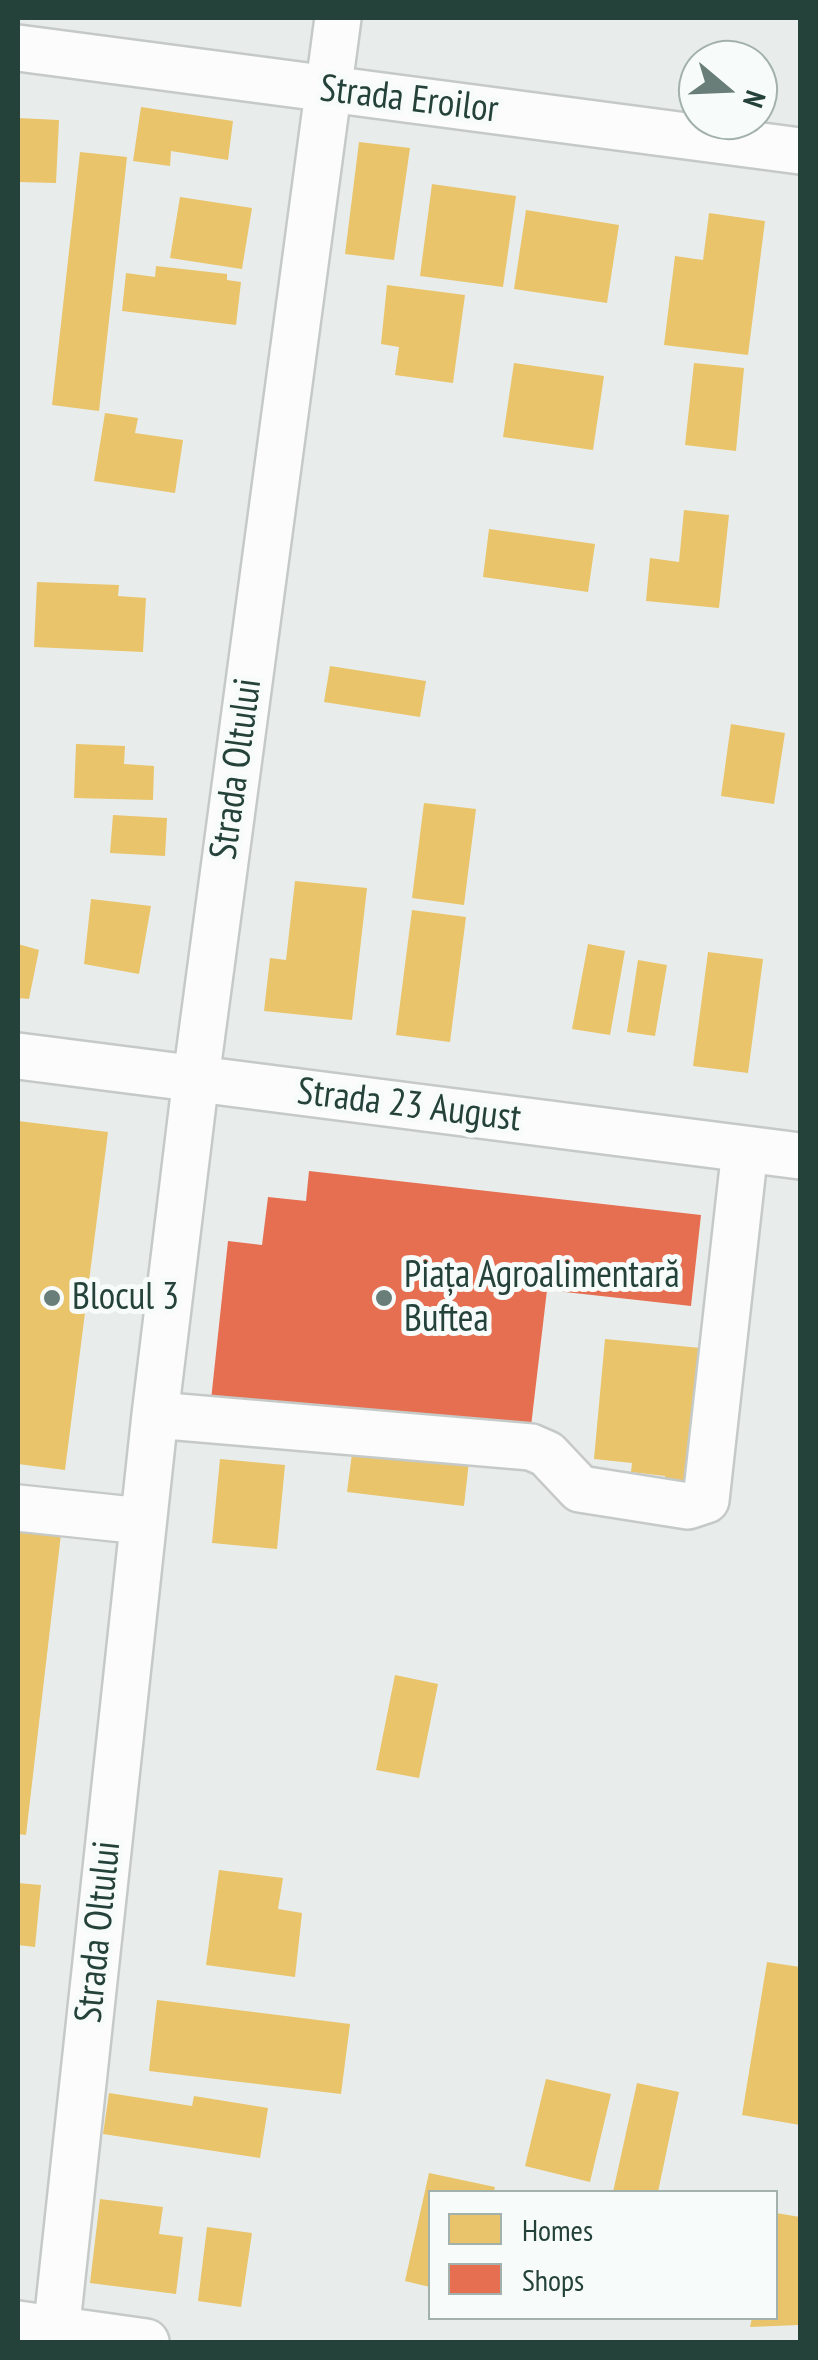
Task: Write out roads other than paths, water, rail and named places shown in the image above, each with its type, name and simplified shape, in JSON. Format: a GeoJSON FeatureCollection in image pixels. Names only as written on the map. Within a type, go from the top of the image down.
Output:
{"type":"FeatureCollection","features":[{"type":"Feature","properties":{"kind":"street","name":"Strada Oltului"},"geometry":{"type":"LineString","coordinates":[[43,2332],[196,1078],[338,18]]}},
{"type":"Feature","properties":{"kind":"street","name":"Strada Eroilor"},"geometry":{"type":"LineString","coordinates":[[18,48],[800,150]]}},
{"type":"Feature","properties":{"kind":"street","name":"Strada 23 August"},"geometry":{"type":"LineString","coordinates":[[18,1056],[800,1156]]}},
{"type":"Feature","properties":{"kind":"street"},"geometry":{"type":"LineString","coordinates":[[155,1415],[531,1447],[547,1454],[580,1490],[688,1506],[706,1500],[745,1150]]}},
{"type":"Feature","properties":{"kind":"street"},"geometry":{"type":"LineString","coordinates":[[18,1508],[142,1521]]}},
{"type":"Feature","properties":{"kind":"street"},"geometry":{"type":"LineString","coordinates":[[43,2332],[146,2342]]}},
{"type":"Feature","properties":{"kind":"place","name":"Blocul 3"},"geometry":{"type":"Point","coordinates":[52,1298]}},
{"type":"Feature","properties":{"kind":"place","name":"Piața Agroalimentară Buftea"},"geometry":{"type":"Point","coordinates":[384,1298]}}]}
